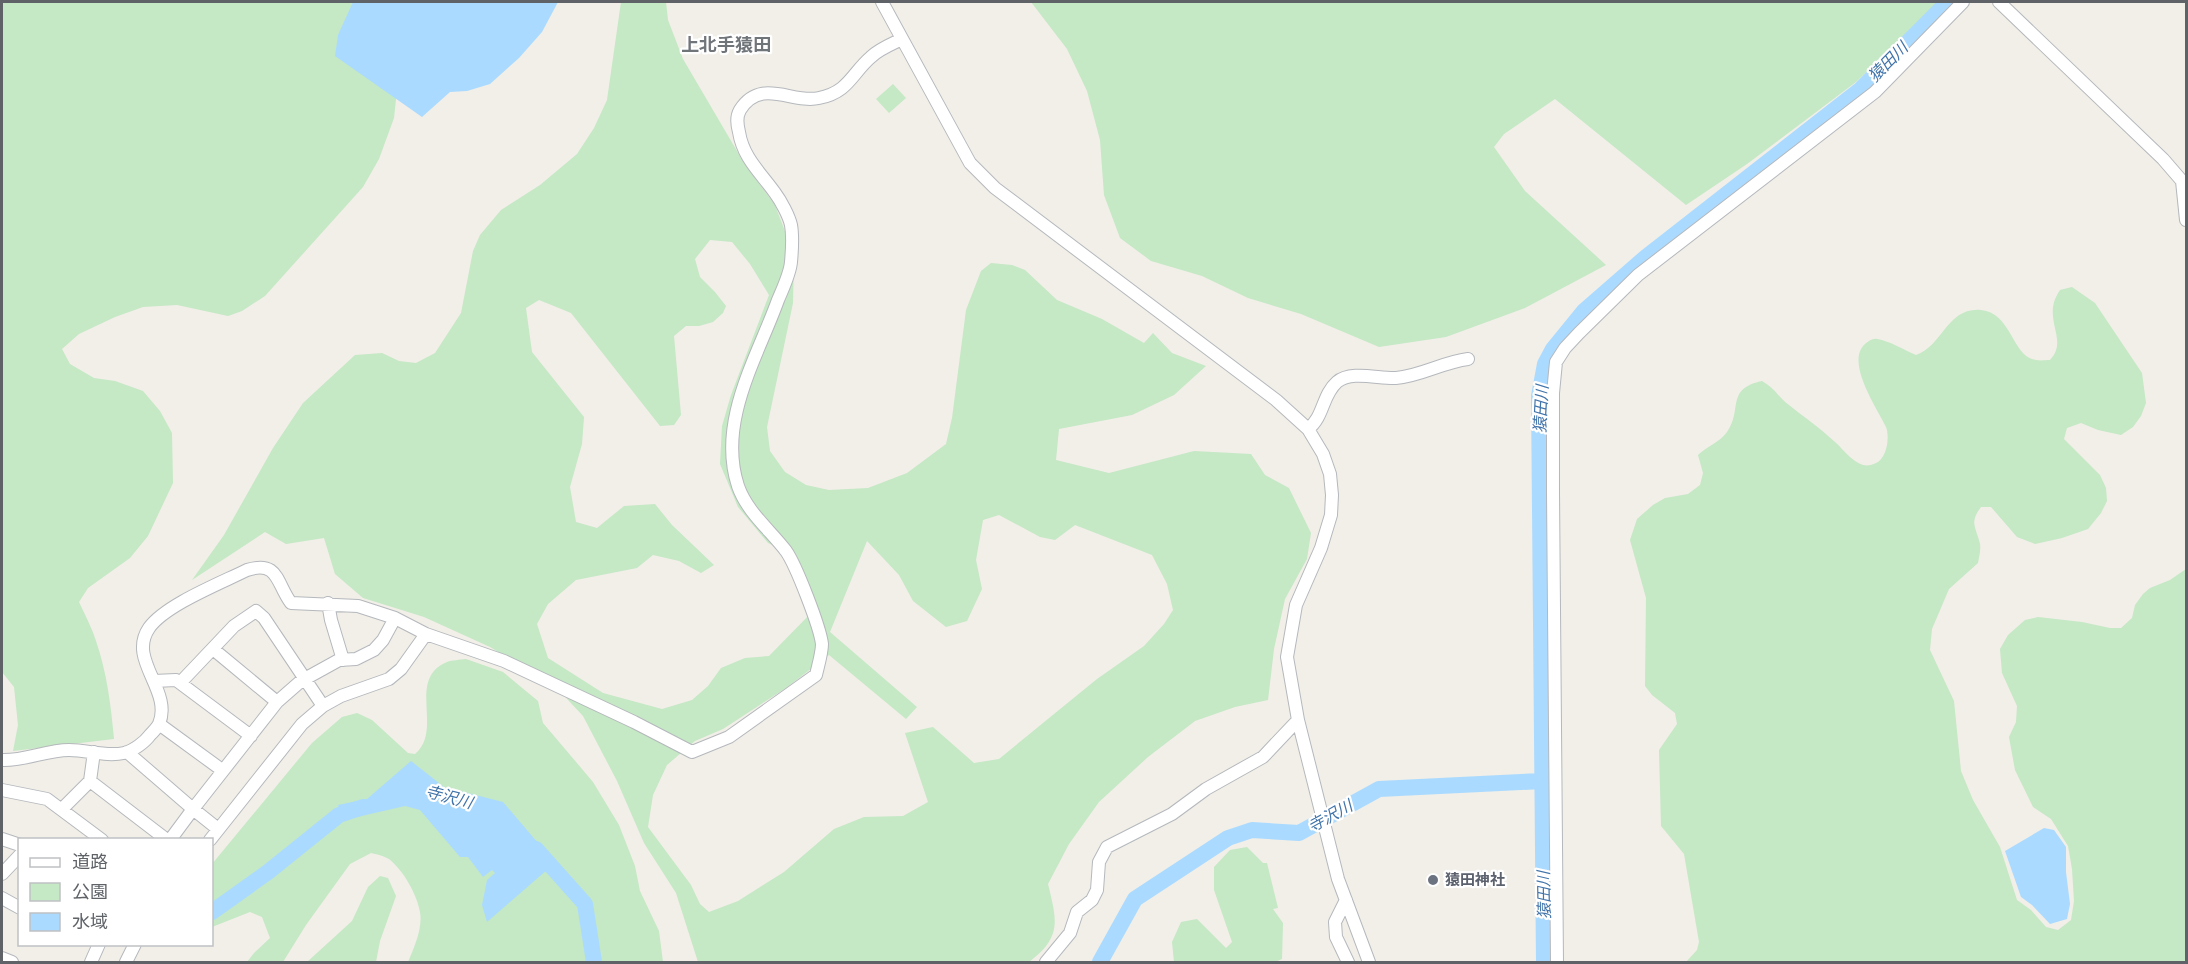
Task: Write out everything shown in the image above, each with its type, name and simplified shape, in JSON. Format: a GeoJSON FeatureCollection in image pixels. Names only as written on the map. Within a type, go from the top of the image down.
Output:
{"type":"FeatureCollection","features":[{"type":"Feature","properties":{"kind":"street"},"geometry":{"type":"LineString","coordinates":[[882,2],[970,163],[995,188],[1276,400],[1308,429],[1323,454],[1330,474],[1331,514],[1322,548],[1296,605],[1287,657],[1298,720],[1338,879],[1369,963]]}},
{"type":"Feature","properties":{"kind":"street"},"geometry":{"type":"LineString","coordinates":[[1557,963],[1553,492],[1553,393],[1556,362],[1565,348],[1638,275],[1875,92],[1963,2]]}},
{"type":"Feature","properties":{"kind":"street"},"geometry":{"type":"LineString","coordinates":[[1999,2],[2163,159],[2182,181],[2187,220]]}},
{"type":"Feature","properties":{"kind":"street"},"geometry":{"type":"LineString","coordinates":[[2,760],[68,750],[94,753],[127,752],[147,740],[159,724],[161,703],[143,655],[144,638],[150,627],[168,610],[247,570],[260,566],[270,569],[278,578],[291,603],[358,606],[395,618],[426,634],[504,661],[692,752],[729,737],[816,675],[822,644],[800,579],[786,551],[753,512],[739,488],[732,462],[738,401],[791,264],[792,242],[791,225],[777,194],[748,159],[741,144],[737,120],[740,110],[750,100],[761,94],[780,93],[798,98],[819,98],[846,87],[871,56],[902,39]]}},
{"type":"Feature","properties":{"kind":"street"},"geometry":{"type":"LineString","coordinates":[[1308,429],[1317,422],[1330,391],[1340,380],[1349,377],[1398,378],[1452,361],[1468,359]]}},
{"type":"Feature","properties":{"kind":"street"},"geometry":{"type":"LineString","coordinates":[[328,603],[343,660]]}},
{"type":"Feature","properties":{"kind":"street"},"geometry":{"type":"LineString","coordinates":[[180,683],[234,626],[256,611],[264,618],[323,706]]}},
{"type":"Feature","properties":{"kind":"street"},"geometry":{"type":"LineString","coordinates":[[170,838],[278,702],[305,679],[343,660],[356,659],[374,650],[383,640],[395,618]]}},
{"type":"Feature","properties":{"kind":"street"},"geometry":{"type":"LineString","coordinates":[[211,838],[302,724],[323,706],[341,696],[389,679],[401,669],[426,634]]}},
{"type":"Feature","properties":{"kind":"street"},"geometry":{"type":"LineString","coordinates":[[213,649],[278,702]]}},
{"type":"Feature","properties":{"kind":"street"},"geometry":{"type":"LineString","coordinates":[[154,681],[176,680],[251,736]]}},
{"type":"Feature","properties":{"kind":"street"},"geometry":{"type":"LineString","coordinates":[[1046,963],[1070,933],[1077,912],[1092,900],[1097,890],[1099,862],[1107,847],[1172,814],[1206,789],[1263,757],[1298,720]]}},
{"type":"Feature","properties":{"kind":"street"},"geometry":{"type":"LineString","coordinates":[[159,724],[222,770]]}},
{"type":"Feature","properties":{"kind":"street"},"geometry":{"type":"LineString","coordinates":[[127,752],[218,829]]}},
{"type":"Feature","properties":{"kind":"street"},"geometry":{"type":"LineString","coordinates":[[62,809],[90,781],[94,753]]}},
{"type":"Feature","properties":{"kind":"street"},"geometry":{"type":"LineString","coordinates":[[90,781],[165,838]]}},
{"type":"Feature","properties":{"kind":"street"},"geometry":{"type":"LineString","coordinates":[[2,790],[47,799],[99,838]]}},
{"type":"Feature","properties":{"kind":"street"},"geometry":{"type":"LineString","coordinates":[[2,839],[18,843]]}},
{"type":"Feature","properties":{"kind":"street"},"geometry":{"type":"LineString","coordinates":[[2,874],[18,857]]}},
{"type":"Feature","properties":{"kind":"street"},"geometry":{"type":"LineString","coordinates":[[2,898],[18,907]]}},
{"type":"Feature","properties":{"kind":"street"},"geometry":{"type":"LineString","coordinates":[[1346,900],[1335,922],[1336,937],[1348,963]]}},
{"type":"Feature","properties":{"kind":"street"},"geometry":{"type":"LineString","coordinates":[[92,963],[94,946]]}},
{"type":"Feature","properties":{"kind":"street"},"geometry":{"type":"LineString","coordinates":[[126,963],[134,946]]}},
{"type":"Feature","properties":{"kind":"street"},"geometry":{"type":"LineString","coordinates":[[2,958],[12,963]]}},
{"type":"Feature","properties":{"kind":"green space"},"geometry":{"type":"Polygon","coordinates":[[[2,2],[417,2],[401,53],[394,118],[379,159],[363,187],[265,296],[242,311],[228,316],[177,305],[143,307],[79,334],[62,349],[70,364],[94,378],[115,381],[143,391],[160,411],[172,433],[173,483],[148,536],[130,558],[88,588],[79,602],[94,636],[103,665],[114,739],[13,751],[18,725],[14,687],[2,672],[2,2]]]}},
{"type":"Feature","properties":{"kind":"green space"},"geometry":{"type":"Polygon","coordinates":[[[621,2],[666,2],[668,20],[683,59],[744,163],[775,205],[794,255],[793,303],[767,427],[770,451],[785,472],[806,485],[829,490],[868,488],[907,473],[946,444],[952,418],[966,310],[981,271],[991,263],[1012,265],[1025,270],[1057,300],[1102,319],[1144,343],[1153,333],[1172,353],[1206,366],[1174,395],[1132,415],[1059,429],[1056,460],[1109,473],[1194,451],[1251,454],[1265,475],[1289,488],[1311,533],[1307,559],[1285,599],[1274,649],[1268,700],[1235,707],[1195,721],[1148,757],[1099,802],[1069,844],[1048,884],[1055,918],[1054,928],[1047,944],[1029,962],[698,962],[676,893],[644,843],[617,781],[583,716],[554,685],[490,647],[424,617],[363,598],[335,574],[324,538],[286,544],[265,532],[192,580],[224,535],[273,448],[303,403],[355,355],[382,353],[399,361],[416,363],[435,353],[461,313],[473,251],[480,235],[501,210],[540,185],[577,154],[594,128],[607,100],[621,2]],[[710,240],[695,259],[700,277],[726,306],[723,313],[713,322],[699,326],[686,326],[674,336],[681,415],[674,425],[660,426],[571,313],[539,300],[526,308],[532,352],[584,417],[582,444],[570,487],[576,522],[597,528],[624,506],[655,504],[672,525],[714,565],[701,573],[679,561],[653,555],[637,568],[576,580],[548,604],[537,624],[548,658],[603,693],[662,709],[692,700],[708,686],[721,668],[745,658],[769,656],[816,608],[795,555],[768,543],[738,507],[720,464],[722,426],[731,395],[769,295],[750,264],[732,242],[710,240]],[[999,515],[983,520],[976,560],[982,589],[967,621],[946,627],[913,601],[899,575],[867,541],[830,632],[917,707],[906,719],[829,655],[786,688],[723,729],[695,741],[667,765],[653,795],[648,827],[691,885],[700,904],[709,912],[738,901],[784,872],[834,829],[864,817],[903,816],[928,802],[905,733],[933,727],[974,763],[999,759],[1097,679],[1144,646],[1173,610],[1167,584],[1152,555],[1075,525],[1055,540],[1040,537],[999,515]]]}},
{"type":"Feature","properties":{"kind":"green space"},"geometry":{"type":"Polygon","coordinates":[[[1031,2],[1940,2],[1856,82],[1747,164],[1686,205],[1555,99],[1504,134],[1494,147],[1525,191],[1606,265],[1525,308],[1446,337],[1379,347],[1301,314],[1248,298],[1202,276],[1151,261],[1120,238],[1104,195],[1100,140],[1087,91],[1067,49],[1031,2]]]}},
{"type":"Feature","properties":{"kind":"green space"},"geometry":{"type":"Polygon","coordinates":[[[893,84],[906,98],[889,113],[876,99],[893,84]]]}},
{"type":"Feature","properties":{"kind":"green space"},"geometry":{"type":"Polygon","coordinates":[[[2072,287],[2095,303],[2142,373],[2146,403],[2141,416],[2133,427],[2121,435],[2098,430],[2081,423],[2067,428],[2064,439],[2100,475],[2106,488],[2107,501],[2088,529],[2035,544],[2017,537],[1991,507],[1981,507],[1974,521],[1980,546],[1978,563],[1949,589],[1932,629],[1930,650],[1954,701],[1961,771],[1973,800],[2000,847],[2017,900],[2031,910],[2046,927],[2058,930],[2071,920],[2074,901],[2068,846],[2051,819],[2033,807],[2015,770],[2009,737],[2016,722],[2017,706],[2002,673],[2000,649],[2008,635],[2025,620],[2038,617],[2121,628],[2132,618],[2135,605],[2143,594],[2186,569],[2186,962],[1686,962],[1697,950],[1699,942],[1684,854],[1661,826],[1659,750],[1677,724],[1675,713],[1652,695],[1645,686],[1646,598],[1630,540],[1637,519],[1665,498],[1688,494],[1700,485],[1703,473],[1698,455],[1727,432],[1732,424],[1737,401],[1743,389],[1762,381],[1855,461],[1863,465],[1871,465],[1883,457],[1888,436],[1886,427],[1860,373],[1860,352],[1865,344],[1874,339],[1882,340],[1916,355],[1933,344],[1960,314],[1981,310],[1991,313],[2006,326],[2028,357],[2050,360],[2057,344],[2053,319],[2055,300],[2060,290],[2072,287]]]}},
{"type":"Feature","properties":{"kind":"green space"},"geometry":{"type":"Polygon","coordinates":[[[466,659],[503,672],[538,701],[543,723],[593,782],[619,825],[635,866],[640,891],[659,931],[663,962],[408,962],[421,918],[416,898],[409,883],[394,864],[387,858],[371,853],[350,864],[306,925],[283,962],[247,962],[270,938],[262,917],[250,912],[213,927],[213,863],[312,743],[342,717],[357,713],[372,720],[408,753],[415,754],[423,744],[426,732],[429,680],[435,670],[454,660],[466,659]]]}},
{"type":"Feature","properties":{"kind":"green space"},"geometry":{"type":"Polygon","coordinates":[[[1247,847],[1263,863],[1267,863],[1278,908],[1273,909],[1283,923],[1282,959],[1275,962],[1174,962],[1172,942],[1181,922],[1197,919],[1226,948],[1232,942],[1214,890],[1214,867],[1230,850],[1247,847]]]}},
{"type":"Feature","properties":{"kind":"green space"},"geometry":{"type":"Polygon","coordinates":[[[380,876],[388,878],[396,896],[380,941],[376,962],[307,962],[352,921],[368,887],[380,876]]]}},
{"type":"Feature","properties":{"kind":"water"},"geometry":{"type":"Polygon","coordinates":[[[353,2],[558,2],[542,32],[519,58],[490,84],[467,91],[450,92],[422,117],[335,56],[338,35],[353,2]]]}},
{"type":"Feature","properties":{"kind":"water"},"geometry":{"type":"Polygon","coordinates":[[[411,761],[444,787],[503,802],[555,863],[487,922],[482,905],[487,880],[495,873],[492,870],[483,877],[468,857],[460,857],[420,810],[405,806],[344,820],[338,805],[367,799],[411,761]]]}},
{"type":"Feature","properties":{"kind":"water"},"geometry":{"type":"Polygon","coordinates":[[[2044,828],[2054,830],[2066,847],[2070,904],[2067,919],[2050,924],[2021,897],[2005,851],[2044,828]]]}},
{"type":"Feature","properties":{"kind":"waterway","name":"猿田川"},"geometry":{"type":"LineString","coordinates":[[1544,962],[1539,396],[1545,364],[1553,349],[1584,311],[1646,257],[1861,89],[1948,2]]}},
{"type":"Feature","properties":{"kind":"waterway","name":"寺沢川"},"geometry":{"type":"LineString","coordinates":[[1100,962],[1135,899],[1228,838],[1252,830],[1299,833],[1379,789],[1542,781]]}},
{"type":"Feature","properties":{"kind":"waterway","name":"寺沢川"},"geometry":{"type":"LineString","coordinates":[[213,911],[268,872],[339,815],[363,807]]}},
{"type":"Feature","properties":{"kind":"waterway","name":"寺沢川"},"geometry":{"type":"LineString","coordinates":[[536,849],[585,904],[594,962]]}},
{"type":"Feature","properties":{"kind":"place","name":"猿田神社"},"geometry":{"type":"Point","coordinates":[1433,880]}},
{"type":"Feature","properties":{"kind":"district","name":"上北手猿田"},"geometry":{"type":"Point","coordinates":[726,45]}}]}
